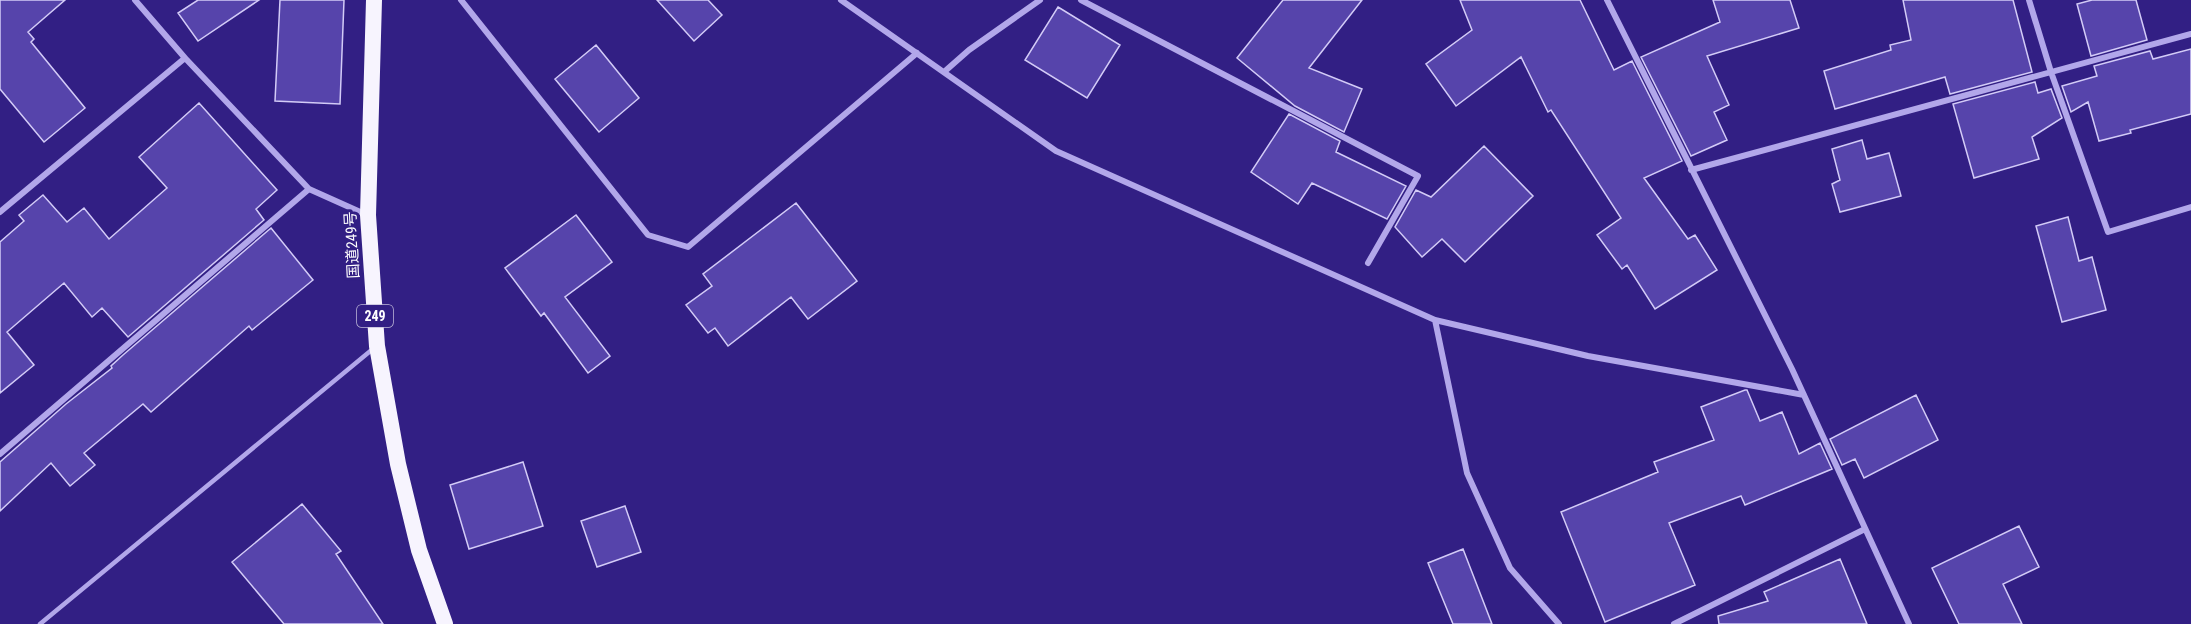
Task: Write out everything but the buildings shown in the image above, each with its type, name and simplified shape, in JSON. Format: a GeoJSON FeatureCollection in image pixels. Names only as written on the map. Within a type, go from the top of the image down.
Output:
{"type":"FeatureCollection","features":[{"type":"Feature","properties":{"kind":"highway","name":"国道249号"},"geometry":{"type":"LineString","coordinates":[[374,0],[368,215],[376,346],[398,464],[416,539],[445,624]]}},
{"type":"Feature","properties":{"kind":"street"},"geometry":{"type":"LineString","coordinates":[[135,0],[185,58],[309,189],[368,215]]}},
{"type":"Feature","properties":{"kind":"street"},"geometry":{"type":"LineString","coordinates":[[461,0],[648,235],[688,247],[917,53]]}},
{"type":"Feature","properties":{"kind":"street"},"geometry":{"type":"LineString","coordinates":[[841,0],[1056,151],[1435,320],[1588,356],[1804,395]]}},
{"type":"Feature","properties":{"kind":"street"},"geometry":{"type":"LineString","coordinates":[[944,72],[969,50],[1040,0]]}},
{"type":"Feature","properties":{"kind":"street"},"geometry":{"type":"LineString","coordinates":[[1081,0],[1418,176],[1368,263]]}},
{"type":"Feature","properties":{"kind":"street"},"geometry":{"type":"LineString","coordinates":[[1607,0],[1804,395],[1909,624]]}},
{"type":"Feature","properties":{"kind":"street"},"geometry":{"type":"LineString","coordinates":[[2029,0],[2051,72],[2108,232],[2191,207]]}},
{"type":"Feature","properties":{"kind":"street"},"geometry":{"type":"LineString","coordinates":[[1691,170],[2191,34]]}},
{"type":"Feature","properties":{"kind":"street"},"geometry":{"type":"LineString","coordinates":[[0,212],[185,58]]}},
{"type":"Feature","properties":{"kind":"street"},"geometry":{"type":"LineString","coordinates":[[0,454],[309,189]]}},
{"type":"Feature","properties":{"kind":"street"},"geometry":{"type":"LineString","coordinates":[[1435,320],[1467,473],[1510,568],[1559,624]]}},
{"type":"Feature","properties":{"kind":"street"},"geometry":{"type":"LineString","coordinates":[[1674,624],[1865,529]]}},
{"type":"Feature","properties":{"kind":"lane"},"geometry":{"type":"LineString","coordinates":[[40,624],[376,346]]}}]}
